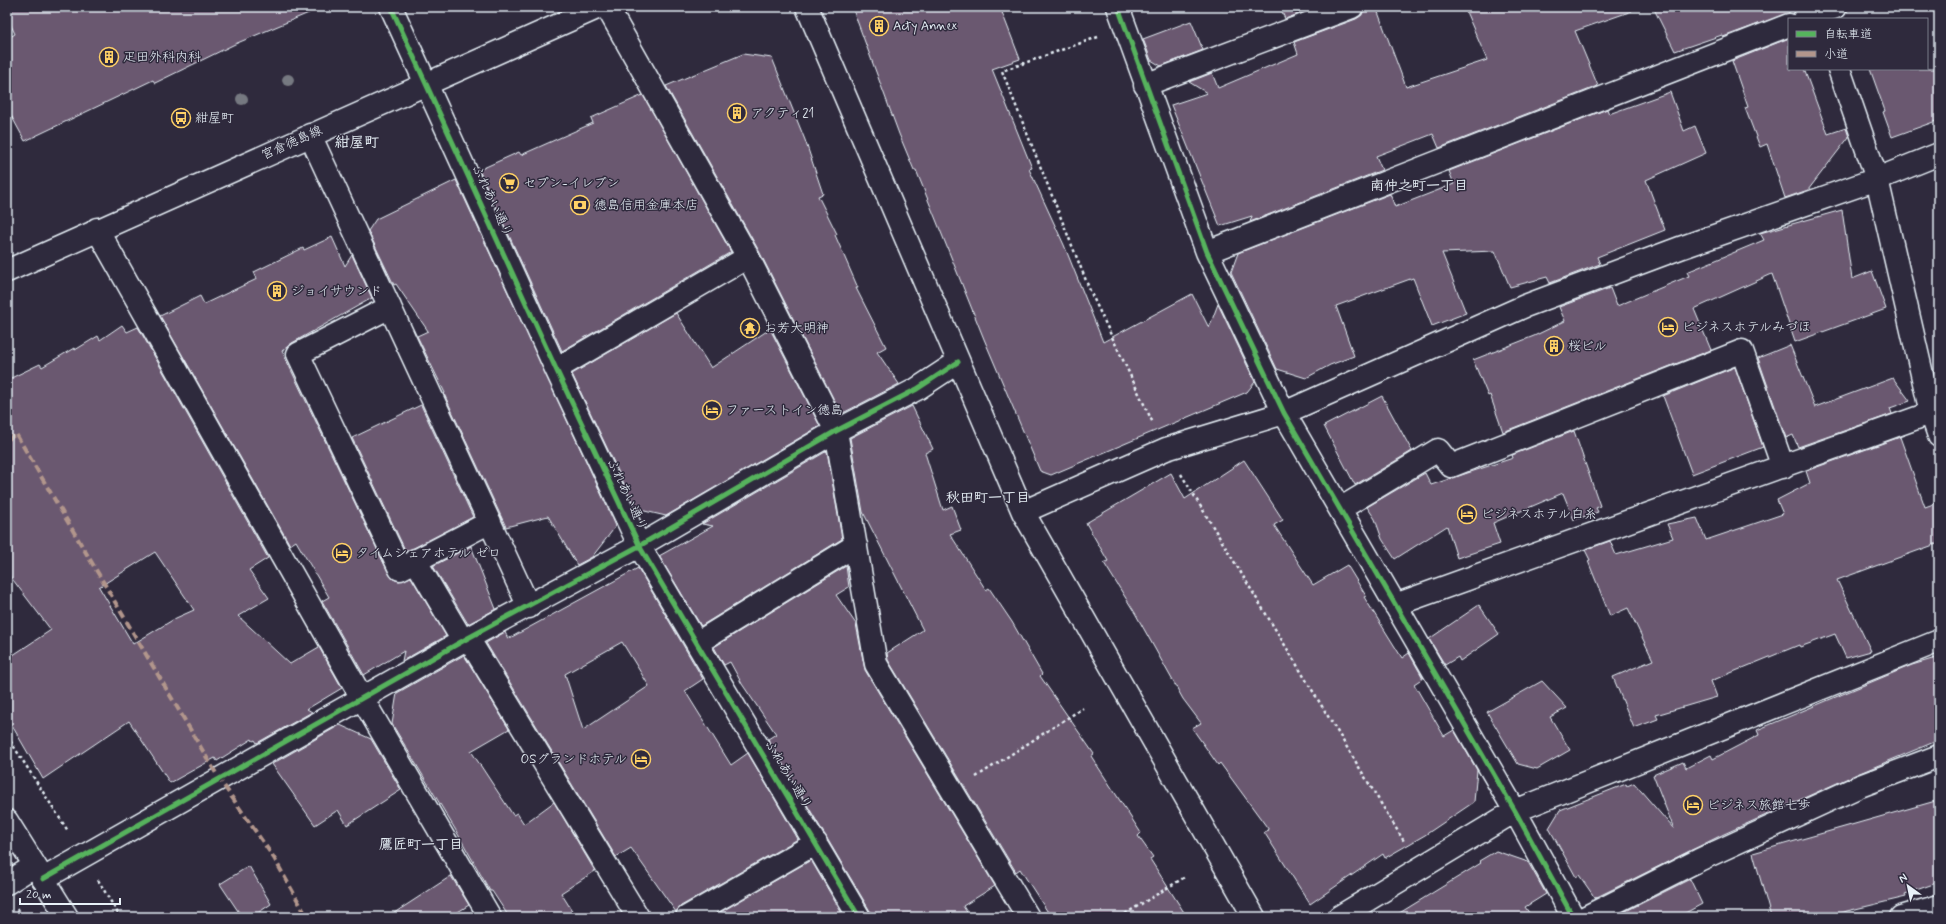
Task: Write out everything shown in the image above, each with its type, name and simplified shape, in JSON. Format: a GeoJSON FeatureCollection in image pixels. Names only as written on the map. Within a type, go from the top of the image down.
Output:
{"type":"FeatureCollection","features":[{"type":"Feature","properties":{"kind":"main road","name":"ふれあい通り"},"geometry":{"type":"LineString","coordinates":[[391,7],[556,369],[639,546],[859,917]]}},
{"type":"Feature","properties":{"kind":"main road","name":"宮倉徳島線"},"geometry":{"type":"LineString","coordinates":[[7,271],[97,229],[599,7]]}},
{"type":"Feature","properties":{"kind":"main road"},"geometry":{"type":"LineString","coordinates":[[607,7],[748,257],[836,431],[876,664],[1028,917]]}},
{"type":"Feature","properties":{"kind":"main road"},"geometry":{"type":"LineString","coordinates":[[807,7],[1023,512],[1254,917]]}},
{"type":"Feature","properties":{"kind":"main road"},"geometry":{"type":"LineString","coordinates":[[1118,7],[1145,85],[1207,252],[1284,413],[1516,811],[1573,917]]}},
{"type":"Feature","properties":{"kind":"main road"},"geometry":{"type":"LineString","coordinates":[[1145,85],[1352,7]]}},
{"type":"Feature","properties":{"kind":"main road"},"geometry":{"type":"LineString","coordinates":[[1207,252],[1788,25]]}},
{"type":"Feature","properties":{"kind":"main road"},"geometry":{"type":"LineString","coordinates":[[1839,70],[1877,180],[1935,411],[1939,436]]}},
{"type":"Feature","properties":{"kind":"main road"},"geometry":{"type":"LineString","coordinates":[[310,135],[529,607]]}},
{"type":"Feature","properties":{"kind":"main road"},"geometry":{"type":"LineString","coordinates":[[1023,512],[1166,449],[1284,413],[1525,306],[1680,248],[1877,180],[1939,154]]}},
{"type":"Feature","properties":{"kind":"main road"},"geometry":{"type":"LineString","coordinates":[[97,229],[362,698],[481,914]]}},
{"type":"Feature","properties":{"kind":"main road"},"geometry":{"type":"LineString","coordinates":[[556,369],[748,257]]}},
{"type":"Feature","properties":{"kind":"main road"},"geometry":{"type":"LineString","coordinates":[[390,307],[298,354],[400,569],[490,522]]}},
{"type":"Feature","properties":{"kind":"main road"},"geometry":{"type":"LineString","coordinates":[[1340,509],[1438,450],[1450,466],[1742,351],[1783,467]]}},
{"type":"Feature","properties":{"kind":"main road"},"geometry":{"type":"LineString","coordinates":[[7,882],[38,873],[83,856],[466,640],[639,546],[836,431],[917,389],[958,362]]}},
{"type":"Feature","properties":{"kind":"main road"},"geometry":{"type":"LineString","coordinates":[[1395,605],[1783,467],[1935,411]]}},
{"type":"Feature","properties":{"kind":"main road"},"geometry":{"type":"LineString","coordinates":[[697,643],[856,545]]}},
{"type":"Feature","properties":{"kind":"main road"},"geometry":{"type":"LineString","coordinates":[[415,560],[638,917]]}},
{"type":"Feature","properties":{"kind":"main road"},"geometry":{"type":"LineString","coordinates":[[1339,917],[1516,811],[1939,641]]}},
{"type":"Feature","properties":{"kind":"main road"},"geometry":{"type":"LineString","coordinates":[[1586,917],[1699,860],[1860,786],[1939,756]]}},
{"type":"Feature","properties":{"kind":"main road"},"geometry":{"type":"LineString","coordinates":[[7,822],[67,917]]}},
{"type":"Feature","properties":{"kind":"main road"},"geometry":{"type":"LineString","coordinates":[[687,917],[816,843]]}},
{"type":"Feature","properties":{"kind":"main road"},"geometry":{"type":"LineString","coordinates":[[1901,917],[1939,906]]}},
{"type":"Feature","properties":{"kind":"path"},"geometry":{"type":"LineString","coordinates":[[952,792],[1083,708]]}},
{"type":"Feature","properties":{"kind":"path"},"geometry":{"type":"LineString","coordinates":[[7,736],[120,917]]}},
{"type":"Feature","properties":{"kind":"path"},"geometry":{"type":"LineString","coordinates":[[1120,917],[1185,877]]}},
{"type":"Feature","properties":{"kind":"building"},"geometry":{"type":"Polygon","coordinates":[[[7,7],[323,7],[235,44],[155,83],[153,80],[25,141],[7,108],[7,39],[15,34],[7,17],[7,7]]]}},
{"type":"Feature","properties":{"kind":"building"},"geometry":{"type":"Polygon","coordinates":[[[852,7],[1000,7],[1020,59],[992,69],[1032,168],[1029,169],[1064,245],[1103,342],[1192,294],[1209,328],[1218,304],[1255,382],[1247,392],[1051,475],[1040,471],[984,339],[916,170],[914,170],[899,134],[852,7]]]}},
{"type":"Feature","properties":{"kind":"building"},"geometry":{"type":"Polygon","coordinates":[[[1280,7],[1317,7],[1285,19],[1280,7]]]}},
{"type":"Feature","properties":{"kind":"building"},"geometry":{"type":"Polygon","coordinates":[[[1364,7],[1376,7],[1406,87],[1487,60],[1464,7],[1632,7],[1632,11],[1575,31],[1598,86],[1439,148],[1433,134],[1376,156],[1382,170],[1250,222],[1252,216],[1220,226],[1171,105],[1207,93],[1189,82],[1212,73],[1218,88],[1298,54],[1294,42],[1356,19],[1362,15],[1364,7]]]}},
{"type":"Feature","properties":{"kind":"building"},"geometry":{"type":"Polygon","coordinates":[[[1653,7],[1789,7],[1789,13],[1723,37],[1722,35],[1675,51],[1653,7]]]}},
{"type":"Feature","properties":{"kind":"building"},"geometry":{"type":"Polygon","coordinates":[[[1191,21],[1203,50],[1161,66],[1151,60],[1143,39],[1191,21]]]}},
{"type":"Feature","properties":{"kind":"building"},"geometry":{"type":"Polygon","coordinates":[[[1788,38],[1788,70],[1804,70],[1828,134],[1846,128],[1849,137],[1808,190],[1785,198],[1767,144],[1760,147],[1745,108],[1748,107],[1732,61],[1788,38]]]}},
{"type":"Feature","properties":{"kind":"building"},"geometry":{"type":"Polygon","coordinates":[[[743,54],[772,58],[805,140],[823,194],[818,196],[837,234],[835,235],[858,288],[856,288],[886,347],[877,352],[899,384],[841,414],[759,251],[666,86],[743,54]]]}},
{"type":"Feature","properties":{"kind":"building"},"geometry":{"type":"Polygon","coordinates":[[[1939,69],[1939,120],[1892,137],[1883,112],[1885,111],[1870,70],[1939,69]]]}},
{"type":"Feature","properties":{"kind":"building"},"geometry":{"type":"Polygon","coordinates":[[[1670,92],[1684,131],[1695,126],[1706,153],[1646,180],[1665,230],[1597,257],[1600,264],[1550,283],[1547,277],[1510,287],[1495,251],[1442,253],[1466,313],[1432,326],[1413,278],[1336,306],[1354,356],[1330,365],[1306,378],[1277,369],[1231,272],[1238,253],[1390,194],[1395,207],[1454,184],[1449,171],[1607,109],[1609,114],[1670,92]]]}},
{"type":"Feature","properties":{"kind":"building"},"geometry":{"type":"Polygon","coordinates":[[[643,95],[731,252],[562,351],[479,170],[519,152],[521,155],[593,123],[591,118],[643,95]]]}},
{"type":"Feature","properties":{"kind":"building"},"geometry":{"type":"Polygon","coordinates":[[[456,180],[616,526],[592,557],[577,565],[548,516],[506,527],[444,394],[445,393],[417,336],[428,331],[396,284],[394,285],[368,231],[376,219],[456,180]]]}},
{"type":"Feature","properties":{"kind":"building"},"geometry":{"type":"Polygon","coordinates":[[[1842,210],[1852,279],[1872,271],[1886,309],[1795,342],[1772,274],[1694,309],[1711,350],[1503,432],[1490,395],[1488,396],[1473,360],[1534,336],[1565,321],[1559,307],[1610,288],[1617,306],[1689,276],[1687,272],[1764,240],[1760,233],[1842,210]]]}},
{"type":"Feature","properties":{"kind":"building"},"geometry":{"type":"Polygon","coordinates":[[[332,237],[345,266],[352,255],[372,298],[292,343],[282,351],[389,574],[393,579],[399,581],[411,577],[446,636],[402,661],[404,651],[364,675],[322,601],[329,597],[296,541],[290,545],[160,316],[200,296],[204,304],[257,279],[254,272],[303,248],[304,250],[332,237]]]}},
{"type":"Feature","properties":{"kind":"building"},"geometry":{"type":"Polygon","coordinates":[[[676,313],[711,368],[770,329],[820,426],[666,516],[636,509],[572,374],[676,313]]]}},
{"type":"Feature","properties":{"kind":"building"},"geometry":{"type":"Polygon","coordinates":[[[122,325],[127,332],[138,327],[268,558],[249,570],[269,598],[238,616],[290,664],[319,647],[342,688],[307,709],[312,712],[257,743],[252,739],[217,761],[215,758],[170,783],[129,721],[43,779],[7,717],[7,659],[51,630],[7,572],[7,380],[40,364],[42,367],[98,336],[100,340],[122,325]],[[155,552],[99,587],[133,644],[176,618],[194,610],[155,552]]]}},
{"type":"Feature","properties":{"kind":"building"},"geometry":{"type":"Polygon","coordinates":[[[1790,345],[1815,407],[1893,378],[1910,401],[1890,408],[1892,414],[1798,447],[1793,435],[1786,438],[1758,358],[1790,345]]]}},
{"type":"Feature","properties":{"kind":"building"},"geometry":{"type":"Polygon","coordinates":[[[1735,367],[1763,447],[1692,474],[1663,396],[1735,367]]]}},
{"type":"Feature","properties":{"kind":"building"},"geometry":{"type":"Polygon","coordinates":[[[1382,396],[1412,451],[1355,485],[1324,426],[1382,396]]]}},
{"type":"Feature","properties":{"kind":"building"},"geometry":{"type":"Polygon","coordinates":[[[421,405],[473,517],[406,552],[352,438],[421,405]]]}},
{"type":"Feature","properties":{"kind":"building"},"geometry":{"type":"Polygon","coordinates":[[[912,406],[933,449],[925,453],[943,510],[952,506],[961,530],[950,534],[986,590],[989,588],[1012,622],[1042,674],[1040,676],[1094,754],[1091,756],[1141,833],[1138,836],[1153,857],[1150,859],[1187,917],[1051,917],[1020,869],[1016,872],[888,660],[887,653],[923,630],[863,512],[850,438],[912,406]]]}},
{"type":"Feature","properties":{"kind":"building"},"geometry":{"type":"Polygon","coordinates":[[[1574,431],[1600,506],[1596,508],[1598,512],[1574,520],[1563,493],[1493,523],[1500,544],[1457,558],[1447,526],[1395,559],[1382,539],[1375,519],[1367,507],[1425,473],[1431,485],[1513,458],[1512,455],[1574,431]]]}},
{"type":"Feature","properties":{"kind":"building"},"geometry":{"type":"Polygon","coordinates":[[[1900,437],[1925,507],[1939,502],[1939,543],[1837,580],[1871,651],[1846,658],[1835,634],[1800,647],[1799,645],[1711,681],[1717,697],[1656,715],[1658,719],[1634,728],[1613,677],[1653,660],[1628,608],[1610,616],[1585,550],[1610,541],[1616,555],[1673,538],[1667,524],[1697,518],[1706,540],[1783,514],[1777,500],[1810,483],[1806,471],[1900,437]]]}},
{"type":"Feature","properties":{"kind":"building"},"geometry":{"type":"Polygon","coordinates":[[[827,451],[842,539],[701,626],[659,556],[713,526],[702,524],[827,451]]]}},
{"type":"Feature","properties":{"kind":"building"},"geometry":{"type":"Polygon","coordinates":[[[1244,460],[1283,520],[1274,525],[1313,585],[1347,565],[1366,596],[1364,597],[1402,658],[1409,653],[1423,678],[1414,684],[1444,736],[1454,730],[1477,770],[1474,802],[1425,835],[1385,858],[1383,854],[1310,904],[1264,832],[1269,830],[1220,763],[1218,765],[1192,728],[1201,723],[1183,699],[1135,613],[1104,563],[1108,561],[1086,523],[1171,473],[1185,499],[1244,460]]]}},
{"type":"Feature","properties":{"kind":"building"},"geometry":{"type":"Polygon","coordinates":[[[471,546],[496,609],[468,624],[433,566],[471,546]]]}},
{"type":"Feature","properties":{"kind":"building"},"geometry":{"type":"Polygon","coordinates":[[[846,566],[849,587],[836,595],[856,624],[865,670],[995,886],[963,906],[970,917],[871,917],[870,911],[768,739],[776,734],[742,684],[730,662],[724,665],[714,647],[846,566]]]}},
{"type":"Feature","properties":{"kind":"building"},"geometry":{"type":"Polygon","coordinates":[[[638,568],[703,679],[685,691],[731,765],[748,753],[798,839],[681,906],[676,912],[631,848],[616,857],[486,643],[505,632],[508,639],[638,568]],[[622,642],[565,674],[583,730],[649,686],[622,642]]]}},
{"type":"Feature","properties":{"kind":"building"},"geometry":{"type":"Polygon","coordinates":[[[1479,605],[1499,634],[1460,661],[1458,657],[1445,665],[1429,639],[1479,605]]]}},
{"type":"Feature","properties":{"kind":"building"},"geometry":{"type":"Polygon","coordinates":[[[464,655],[509,729],[471,751],[513,815],[517,813],[524,824],[554,802],[595,871],[561,893],[576,917],[509,917],[492,891],[490,891],[392,724],[397,693],[464,655]]]}},
{"type":"Feature","properties":{"kind":"building"},"geometry":{"type":"Polygon","coordinates":[[[1939,657],[1939,740],[1855,775],[1724,834],[1595,898],[1579,875],[1576,877],[1549,828],[1560,810],[1626,784],[1627,786],[1634,783],[1674,829],[1653,775],[1683,762],[1686,768],[1711,755],[1713,759],[1759,735],[1757,730],[1912,665],[1939,657]]]}},
{"type":"Feature","properties":{"kind":"building"},"geometry":{"type":"Polygon","coordinates":[[[1542,681],[1567,708],[1550,717],[1570,750],[1537,769],[1518,764],[1487,712],[1542,681]]]}},
{"type":"Feature","properties":{"kind":"building"},"geometry":{"type":"Polygon","coordinates":[[[340,725],[371,739],[401,790],[347,825],[338,810],[315,825],[272,764],[340,725]]]}},
{"type":"Feature","properties":{"kind":"building"},"geometry":{"type":"Polygon","coordinates":[[[1939,800],[1939,882],[1905,894],[1906,897],[1847,911],[1831,917],[1771,917],[1753,853],[1939,800]]]}},
{"type":"Feature","properties":{"kind":"building"},"geometry":{"type":"Polygon","coordinates":[[[1496,851],[1528,862],[1546,894],[1525,907],[1532,917],[1393,917],[1481,863],[1479,861],[1496,851]]]}},
{"type":"Feature","properties":{"kind":"building"},"geometry":{"type":"Polygon","coordinates":[[[811,860],[844,917],[712,917],[811,860]]]}},
{"type":"Feature","properties":{"kind":"building"},"geometry":{"type":"Polygon","coordinates":[[[249,866],[271,904],[252,917],[242,917],[220,884],[249,866]]]}},
{"type":"Feature","properties":{"kind":"building"},"geometry":{"type":"Polygon","coordinates":[[[451,876],[469,905],[450,917],[388,917],[451,876]]]}},
{"type":"Feature","properties":{"kind":"building"},"geometry":{"type":"Polygon","coordinates":[[[1690,879],[1702,904],[1678,917],[1614,917],[1690,879]]]}},
{"type":"Feature","properties":{"kind":"marked path"},"geometry":{"type":"LineString","coordinates":[[7,440],[16,434],[220,780],[274,858],[307,917]]}},
{"type":"Feature","properties":{"kind":"cycle path"},"geometry":{"type":"LineString","coordinates":[[391,7],[556,369],[641,549],[859,917]]}},
{"type":"Feature","properties":{"kind":"cycle path"},"geometry":{"type":"LineString","coordinates":[[1118,7],[1207,252],[1284,413],[1515,811],[1573,917]]}},
{"type":"Feature","properties":{"kind":"cycle path"},"geometry":{"type":"LineString","coordinates":[[43,879],[468,638],[639,546],[836,431],[917,389],[958,362]]}},
{"type":"Feature","properties":{"kind":"place","name":"Acty Annex"},"geometry":{"type":"Point","coordinates":[879,26]}},
{"type":"Feature","properties":{"kind":"place","name":"疋田外科内科"},"geometry":{"type":"Point","coordinates":[109,57]}},
{"type":"Feature","properties":{"kind":"place","name":"アクティ21"},"geometry":{"type":"Point","coordinates":[737,113]}},
{"type":"Feature","properties":{"kind":"place","name":"紺屋町"},"geometry":{"type":"Point","coordinates":[181,118]}},
{"type":"Feature","properties":{"kind":"place","name":"セブン-イレブン"},"geometry":{"type":"Point","coordinates":[509,183]}},
{"type":"Feature","properties":{"kind":"place","name":"徳島信用金庫本店"},"geometry":{"type":"Point","coordinates":[580,205]}},
{"type":"Feature","properties":{"kind":"place","name":"ジョイサウンド"},"geometry":{"type":"Point","coordinates":[277,291]}},
{"type":"Feature","properties":{"kind":"place","name":"ビジネスホテルみづほ"},"geometry":{"type":"Point","coordinates":[1668,327]}},
{"type":"Feature","properties":{"kind":"place","name":"お芳大明神"},"geometry":{"type":"Point","coordinates":[750,328]}},
{"type":"Feature","properties":{"kind":"place","name":"桜ビル"},"geometry":{"type":"Point","coordinates":[1554,346]}},
{"type":"Feature","properties":{"kind":"place","name":"ファーストイン徳島"},"geometry":{"type":"Point","coordinates":[712,410]}},
{"type":"Feature","properties":{"kind":"place","name":"ビジネスホテル白糸"},"geometry":{"type":"Point","coordinates":[1467,514]}},
{"type":"Feature","properties":{"kind":"place","name":"タイムシェアホテル ゼロ"},"geometry":{"type":"Point","coordinates":[342,553]}},
{"type":"Feature","properties":{"kind":"place","name":"OSグランドホテル"},"geometry":{"type":"Point","coordinates":[641,759]}},
{"type":"Feature","properties":{"kind":"place","name":"ビジネス旅館七歩"},"geometry":{"type":"Point","coordinates":[1693,805]}},
{"type":"Feature","properties":{"kind":"district","name":"紺屋町"},"geometry":{"type":"Point","coordinates":[357,143]}},
{"type":"Feature","properties":{"kind":"district","name":"南仲之町一丁目"},"geometry":{"type":"Point","coordinates":[1419,186]}},
{"type":"Feature","properties":{"kind":"district","name":"秋田町一丁目"},"geometry":{"type":"Point","coordinates":[988,498]}},
{"type":"Feature","properties":{"kind":"district","name":"鷹匠町一丁目"},"geometry":{"type":"Point","coordinates":[421,845]}}]}
